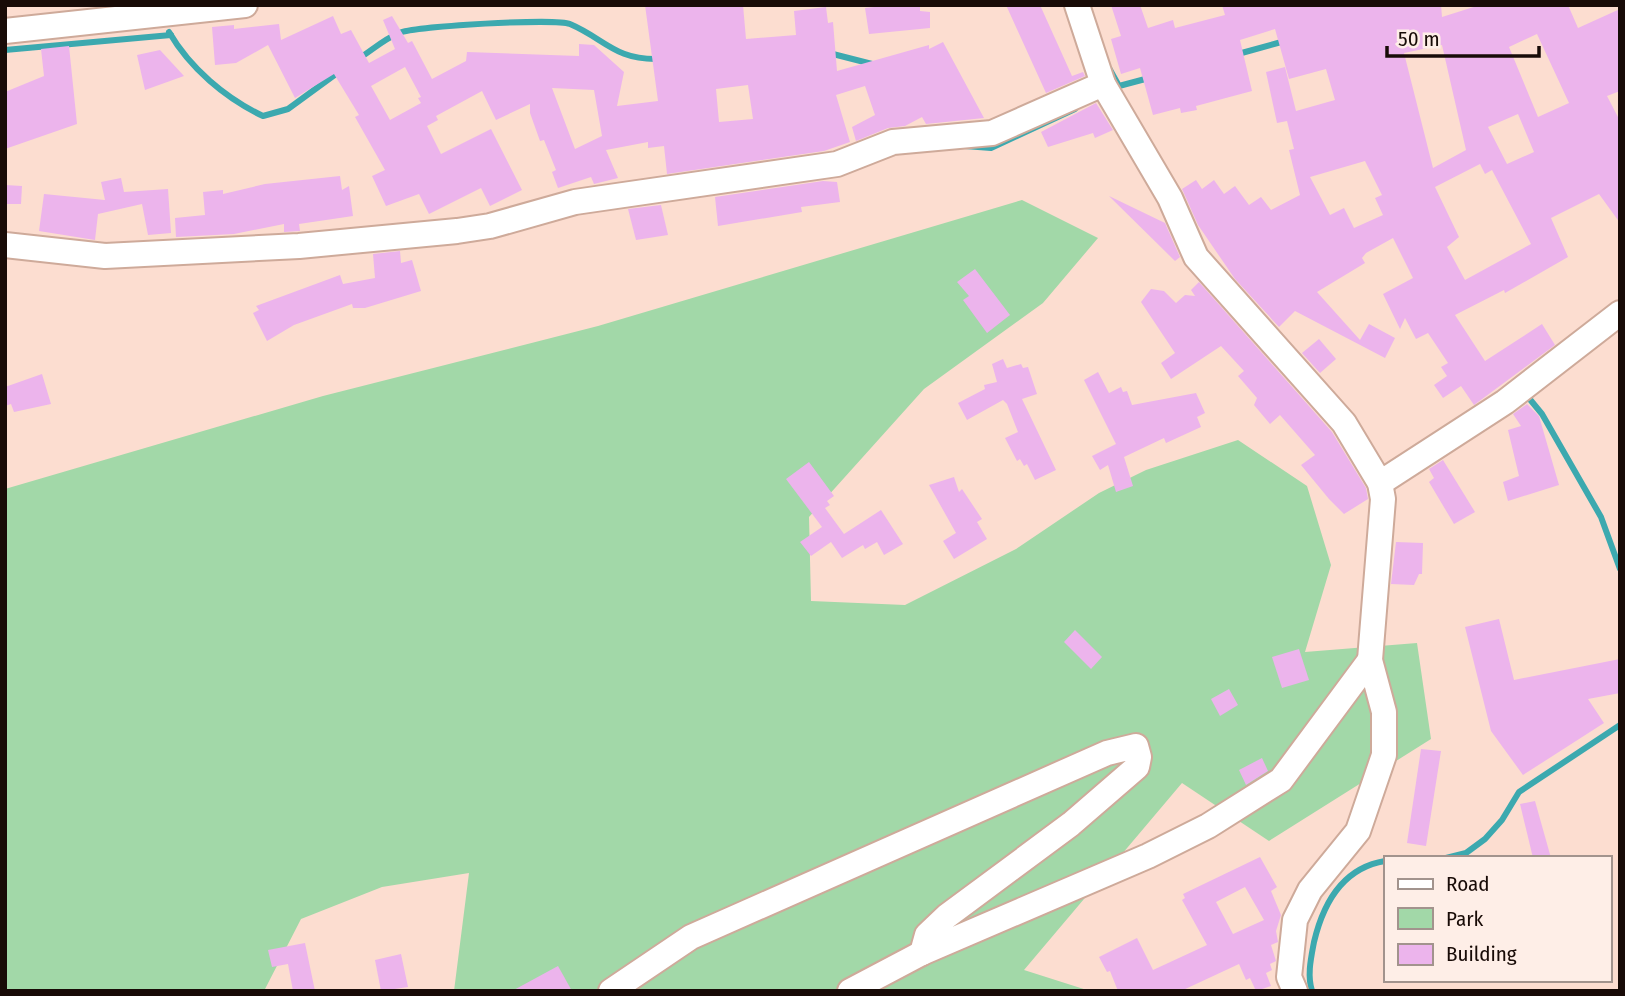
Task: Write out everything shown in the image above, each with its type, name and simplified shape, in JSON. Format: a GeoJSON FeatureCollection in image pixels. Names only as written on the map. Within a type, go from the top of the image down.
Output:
{"type":"FeatureCollection","features":[{"type":"Feature","properties":{"kind":"street"},"geometry":{"type":"LineString","coordinates":[[5,31],[244,5]]}},
{"type":"Feature","properties":{"kind":"street"},"geometry":{"type":"LineString","coordinates":[[1077,5],[1103,84],[1170,198],[1196,257],[1344,423],[1380,483],[1383,499],[1370,660],[1384,712],[1384,755],[1358,831],[1310,890],[1295,920],[1289,977],[1295,991]]}},
{"type":"Feature","properties":{"kind":"street"},"geometry":{"type":"LineString","coordinates":[[5,245],[105,256],[299,246],[468,230],[575,202],[837,164],[892,142],[992,133],[1103,84]]}},
{"type":"Feature","properties":{"kind":"street"},"geometry":{"type":"LineString","coordinates":[[1380,483],[1505,402],[1620,313]]}},
{"type":"Feature","properties":{"kind":"street"},"geometry":{"type":"LineString","coordinates":[[850,991],[922,953],[1149,856],[1208,826],[1281,780],[1370,660]]}},
{"type":"Feature","properties":{"kind":"street"},"geometry":{"type":"LineString","coordinates":[[611,991],[691,937],[1107,752],[1136,747],[1139,757],[1137,767],[1071,824],[947,916],[927,934],[922,953]]}},
{"type":"Feature","properties":{"kind":"green space"},"geometry":{"type":"Polygon","coordinates":[[[1022,200],[1098,238],[1043,303],[924,389],[809,517],[811,601],[905,605],[1016,549],[1099,493],[1146,470],[1238,440],[1307,486],[1331,565],[1305,652],[1417,643],[1431,739],[1269,841],[1182,783],[1024,970],[1090,991],[454,991],[469,873],[382,887],[301,919],[264,991],[5,991],[5,489],[323,396],[598,326],[1022,200]]]}},
{"type":"Feature","properties":{"kind":"building"},"geometry":{"type":"Polygon","coordinates":[[[645,5],[743,5],[746,39],[796,35],[794,11],[826,7],[828,23],[833,22],[837,71],[929,45],[929,49],[943,42],[984,118],[926,124],[922,117],[905,126],[888,128],[856,141],[852,127],[875,115],[865,86],[836,95],[850,142],[824,151],[667,174],[664,146],[648,148],[648,142],[606,150],[618,178],[594,184],[591,177],[558,188],[552,172],[556,170],[544,140],[540,141],[530,113],[530,104],[496,120],[482,91],[436,116],[438,120],[427,126],[441,154],[491,129],[522,190],[490,206],[481,188],[429,214],[419,194],[386,206],[372,176],[385,170],[355,117],[359,115],[334,74],[295,98],[268,45],[236,63],[215,65],[212,27],[234,25],[234,29],[279,24],[281,40],[333,16],[341,34],[351,30],[369,63],[395,49],[383,20],[392,16],[408,43],[412,41],[432,79],[466,61],[467,52],[579,56],[579,44],[594,45],[624,72],[617,106],[658,101],[645,5]],[[405,67],[371,86],[390,120],[421,103],[418,98],[421,97],[405,67]],[[748,85],[716,89],[719,122],[753,119],[748,85]],[[552,88],[575,149],[602,136],[594,90],[552,88]]]}},
{"type":"Feature","properties":{"kind":"building"},"geometry":{"type":"Polygon","coordinates":[[[920,5],[920,11],[930,12],[930,28],[869,34],[865,8],[920,5]]]}},
{"type":"Feature","properties":{"kind":"building"},"geometry":{"type":"Polygon","coordinates":[[[1006,5],[1040,5],[1072,76],[1083,72],[1085,76],[1046,93],[1006,5]]]}},
{"type":"Feature","properties":{"kind":"building"},"geometry":{"type":"Polygon","coordinates":[[[1111,5],[1140,5],[1148,28],[1173,20],[1175,28],[1225,15],[1222,5],[1441,5],[1442,17],[1480,5],[1568,5],[1578,28],[1620,9],[1620,91],[1607,96],[1620,121],[1620,223],[1599,194],[1551,218],[1568,257],[1505,293],[1504,290],[1455,315],[1485,361],[1542,324],[1555,345],[1474,405],[1461,386],[1443,398],[1434,385],[1447,376],[1441,367],[1448,363],[1428,333],[1416,339],[1405,318],[1400,329],[1383,294],[1413,278],[1393,238],[1366,253],[1362,258],[1365,263],[1317,292],[1360,340],[1369,324],[1395,338],[1385,358],[1295,311],[1279,327],[1235,279],[1198,225],[1182,189],[1196,180],[1202,189],[1214,180],[1224,194],[1235,186],[1249,205],[1261,197],[1271,210],[1300,195],[1289,150],[1294,149],[1287,121],[1277,123],[1266,72],[1285,67],[1296,111],[1335,100],[1326,69],[1289,79],[1275,29],[1240,40],[1252,91],[1196,106],[1197,110],[1181,113],[1180,108],[1153,115],[1140,68],[1121,74],[1111,39],[1121,36],[1111,5]],[[1537,34],[1509,47],[1538,117],[1569,103],[1537,34]],[[1442,45],[1404,53],[1433,168],[1466,150],[1442,45]],[[1518,114],[1488,127],[1507,164],[1534,152],[1518,114]],[[1365,161],[1310,177],[1330,215],[1344,208],[1354,228],[1383,215],[1375,198],[1382,195],[1365,161]],[[1480,164],[1435,187],[1459,237],[1447,247],[1465,280],[1531,244],[1492,170],[1485,174],[1480,164]]]}},
{"type":"Feature","properties":{"kind":"building"},"geometry":{"type":"Polygon","coordinates":[[[69,46],[77,124],[5,149],[5,92],[44,76],[41,49],[69,46]]]}},
{"type":"Feature","properties":{"kind":"building"},"geometry":{"type":"Polygon","coordinates":[[[160,50],[184,76],[145,90],[137,55],[160,50]]]}},
{"type":"Feature","properties":{"kind":"building"},"geometry":{"type":"Polygon","coordinates":[[[1096,103],[1113,130],[1095,138],[1093,133],[1048,147],[1041,132],[1096,103]]]}},
{"type":"Feature","properties":{"kind":"building"},"geometry":{"type":"Polygon","coordinates":[[[340,176],[342,190],[349,186],[353,216],[299,224],[300,231],[284,232],[284,224],[234,234],[176,237],[175,218],[205,215],[203,192],[223,190],[223,194],[265,184],[340,176]]]}},
{"type":"Feature","properties":{"kind":"building"},"geometry":{"type":"Polygon","coordinates":[[[121,178],[124,192],[168,189],[171,233],[148,235],[142,204],[98,214],[95,240],[39,231],[44,194],[105,200],[101,182],[121,178]]]}},
{"type":"Feature","properties":{"kind":"building"},"geometry":{"type":"Polygon","coordinates":[[[823,181],[837,182],[840,202],[801,207],[802,212],[718,226],[715,197],[823,181]]]}},
{"type":"Feature","properties":{"kind":"building"},"geometry":{"type":"Polygon","coordinates":[[[5,185],[22,186],[21,204],[5,204],[5,185]]]}},
{"type":"Feature","properties":{"kind":"building"},"geometry":{"type":"Polygon","coordinates":[[[1109,196],[1165,223],[1180,257],[1175,261],[1109,196]]]}},
{"type":"Feature","properties":{"kind":"building"},"geometry":{"type":"Polygon","coordinates":[[[661,205],[668,235],[636,240],[628,209],[661,205]]]}},
{"type":"Feature","properties":{"kind":"building"},"geometry":{"type":"Polygon","coordinates":[[[400,251],[401,263],[412,260],[421,291],[365,308],[353,308],[352,304],[294,325],[267,341],[253,313],[259,310],[256,306],[340,275],[343,284],[375,278],[373,254],[400,251]]]}},
{"type":"Feature","properties":{"kind":"building"},"geometry":{"type":"Polygon","coordinates":[[[975,269],[1010,315],[987,333],[963,300],[969,296],[957,282],[975,269]]]}},
{"type":"Feature","properties":{"kind":"building"},"geometry":{"type":"Polygon","coordinates":[[[1199,282],[1332,432],[1366,488],[1368,499],[1344,514],[1329,499],[1301,465],[1315,455],[1280,415],[1270,424],[1254,405],[1257,398],[1238,376],[1244,371],[1221,346],[1171,379],[1161,363],[1175,353],[1141,302],[1151,289],[1164,291],[1176,303],[1185,295],[1195,296],[1191,290],[1199,282]]]}},
{"type":"Feature","properties":{"kind":"building"},"geometry":{"type":"Polygon","coordinates":[[[1319,339],[1336,359],[1320,373],[1302,353],[1319,339]]]}},
{"type":"Feature","properties":{"kind":"building"},"geometry":{"type":"Polygon","coordinates":[[[1003,359],[1007,368],[1021,364],[1023,368],[1028,367],[1037,394],[1022,399],[1056,470],[1035,480],[1027,464],[1024,466],[1020,459],[1017,461],[1005,438],[1018,432],[1003,400],[967,420],[958,403],[985,389],[984,385],[997,382],[992,364],[1003,359]]]}},
{"type":"Feature","properties":{"kind":"building"},"geometry":{"type":"Polygon","coordinates":[[[1098,372],[1109,393],[1121,387],[1123,392],[1127,391],[1132,405],[1196,393],[1205,413],[1197,417],[1201,427],[1166,443],[1164,438],[1124,457],[1133,486],[1116,492],[1108,465],[1100,470],[1092,456],[1116,444],[1084,380],[1098,372]]]}},
{"type":"Feature","properties":{"kind":"building"},"geometry":{"type":"Polygon","coordinates":[[[42,374],[51,404],[14,412],[11,404],[5,406],[5,387],[42,374]]]}},
{"type":"Feature","properties":{"kind":"building"},"geometry":{"type":"Polygon","coordinates":[[[1527,404],[1539,416],[1559,485],[1508,501],[1503,482],[1519,476],[1508,430],[1521,426],[1513,414],[1527,404]]]}},
{"type":"Feature","properties":{"kind":"building"},"geometry":{"type":"Polygon","coordinates":[[[1443,460],[1475,512],[1454,524],[1429,482],[1434,478],[1429,469],[1443,460]]]}},
{"type":"Feature","properties":{"kind":"building"},"geometry":{"type":"Polygon","coordinates":[[[809,462],[834,496],[827,501],[830,505],[825,508],[844,534],[881,510],[903,544],[884,555],[877,542],[865,549],[863,545],[842,558],[831,542],[811,556],[800,542],[822,527],[786,479],[809,462]]]}},
{"type":"Feature","properties":{"kind":"building"},"geometry":{"type":"Polygon","coordinates":[[[954,477],[959,492],[962,489],[982,519],[977,522],[987,539],[954,559],[943,541],[956,533],[929,485],[954,477]]]}},
{"type":"Feature","properties":{"kind":"building"},"geometry":{"type":"Polygon","coordinates":[[[1396,542],[1423,543],[1422,574],[1419,574],[1414,585],[1391,584],[1396,542]]]}},
{"type":"Feature","properties":{"kind":"building"},"geometry":{"type":"Polygon","coordinates":[[[1499,619],[1514,680],[1620,659],[1620,693],[1588,699],[1604,723],[1523,775],[1491,731],[1465,627],[1499,619]]]}},
{"type":"Feature","properties":{"kind":"building"},"geometry":{"type":"Polygon","coordinates":[[[1075,630],[1102,657],[1091,669],[1064,642],[1075,630]]]}},
{"type":"Feature","properties":{"kind":"building"},"geometry":{"type":"Polygon","coordinates":[[[1299,649],[1309,680],[1282,688],[1272,657],[1299,649]]]}},
{"type":"Feature","properties":{"kind":"building"},"geometry":{"type":"Polygon","coordinates":[[[1229,689],[1238,705],[1220,716],[1211,699],[1229,689]]]}},
{"type":"Feature","properties":{"kind":"building"},"geometry":{"type":"Polygon","coordinates":[[[1421,749],[1441,751],[1426,846],[1407,843],[1421,749]]]}},
{"type":"Feature","properties":{"kind":"building"},"geometry":{"type":"Polygon","coordinates":[[[1262,758],[1268,771],[1246,785],[1239,770],[1262,758]]]}},
{"type":"Feature","properties":{"kind":"building"},"geometry":{"type":"Polygon","coordinates":[[[1535,801],[1550,856],[1533,856],[1520,804],[1535,801]]]}},
{"type":"Feature","properties":{"kind":"building"},"geometry":{"type":"Polygon","coordinates":[[[1260,857],[1277,887],[1271,891],[1281,915],[1276,931],[1278,942],[1271,945],[1276,961],[1270,964],[1272,970],[1266,973],[1271,986],[1256,991],[1250,978],[1246,980],[1239,964],[1181,991],[1118,991],[1110,971],[1107,972],[1099,957],[1137,938],[1153,970],[1207,945],[1182,900],[1185,898],[1183,894],[1260,857]],[[1245,887],[1216,902],[1233,934],[1264,920],[1245,887]]]}},
{"type":"Feature","properties":{"kind":"building"},"geometry":{"type":"Polygon","coordinates":[[[305,943],[315,991],[293,991],[288,964],[272,967],[268,950],[305,943]]]}},
{"type":"Feature","properties":{"kind":"building"},"geometry":{"type":"Polygon","coordinates":[[[401,954],[408,987],[381,991],[375,960],[401,954]]]}},
{"type":"Feature","properties":{"kind":"building"},"geometry":{"type":"Polygon","coordinates":[[[558,966],[572,991],[512,991],[558,966]]]}},
{"type":"Feature","properties":{"kind":"waterway"},"geometry":{"type":"LineString","coordinates":[[358,59],[393,36],[410,30],[514,22],[570,24],[620,52],[658,59]]}},
{"type":"Feature","properties":{"kind":"waterway"},"geometry":{"type":"LineString","coordinates":[[169,32],[187,58],[210,81],[263,116],[288,109],[340,71]]}},
{"type":"Feature","properties":{"kind":"waterway"},"geometry":{"type":"LineString","coordinates":[[5,50],[171,35]]}},
{"type":"Feature","properties":{"kind":"waterway"},"geometry":{"type":"LineString","coordinates":[[1238,54],[1285,41]]}},
{"type":"Feature","properties":{"kind":"waterway"},"geometry":{"type":"LineString","coordinates":[[829,53],[876,65]]}},
{"type":"Feature","properties":{"kind":"waterway"},"geometry":{"type":"LineString","coordinates":[[1109,68],[1119,86],[1149,78]]}},
{"type":"Feature","properties":{"kind":"waterway"},"geometry":{"type":"LineString","coordinates":[[965,146],[991,148],[1075,109]]}},
{"type":"Feature","properties":{"kind":"waterway"},"geometry":{"type":"LineString","coordinates":[[1532,394],[1528,397],[1542,414],[1601,517],[1620,569]]}},
{"type":"Feature","properties":{"kind":"waterway"},"geometry":{"type":"LineString","coordinates":[[1454,856],[1466,853],[1485,839],[1502,820],[1519,792],[1620,725]]}},
{"type":"Feature","properties":{"kind":"waterway"},"geometry":{"type":"LineString","coordinates":[[1312,991],[1310,973],[1314,942],[1329,902],[1346,880],[1357,871],[1384,861]]}}]}
